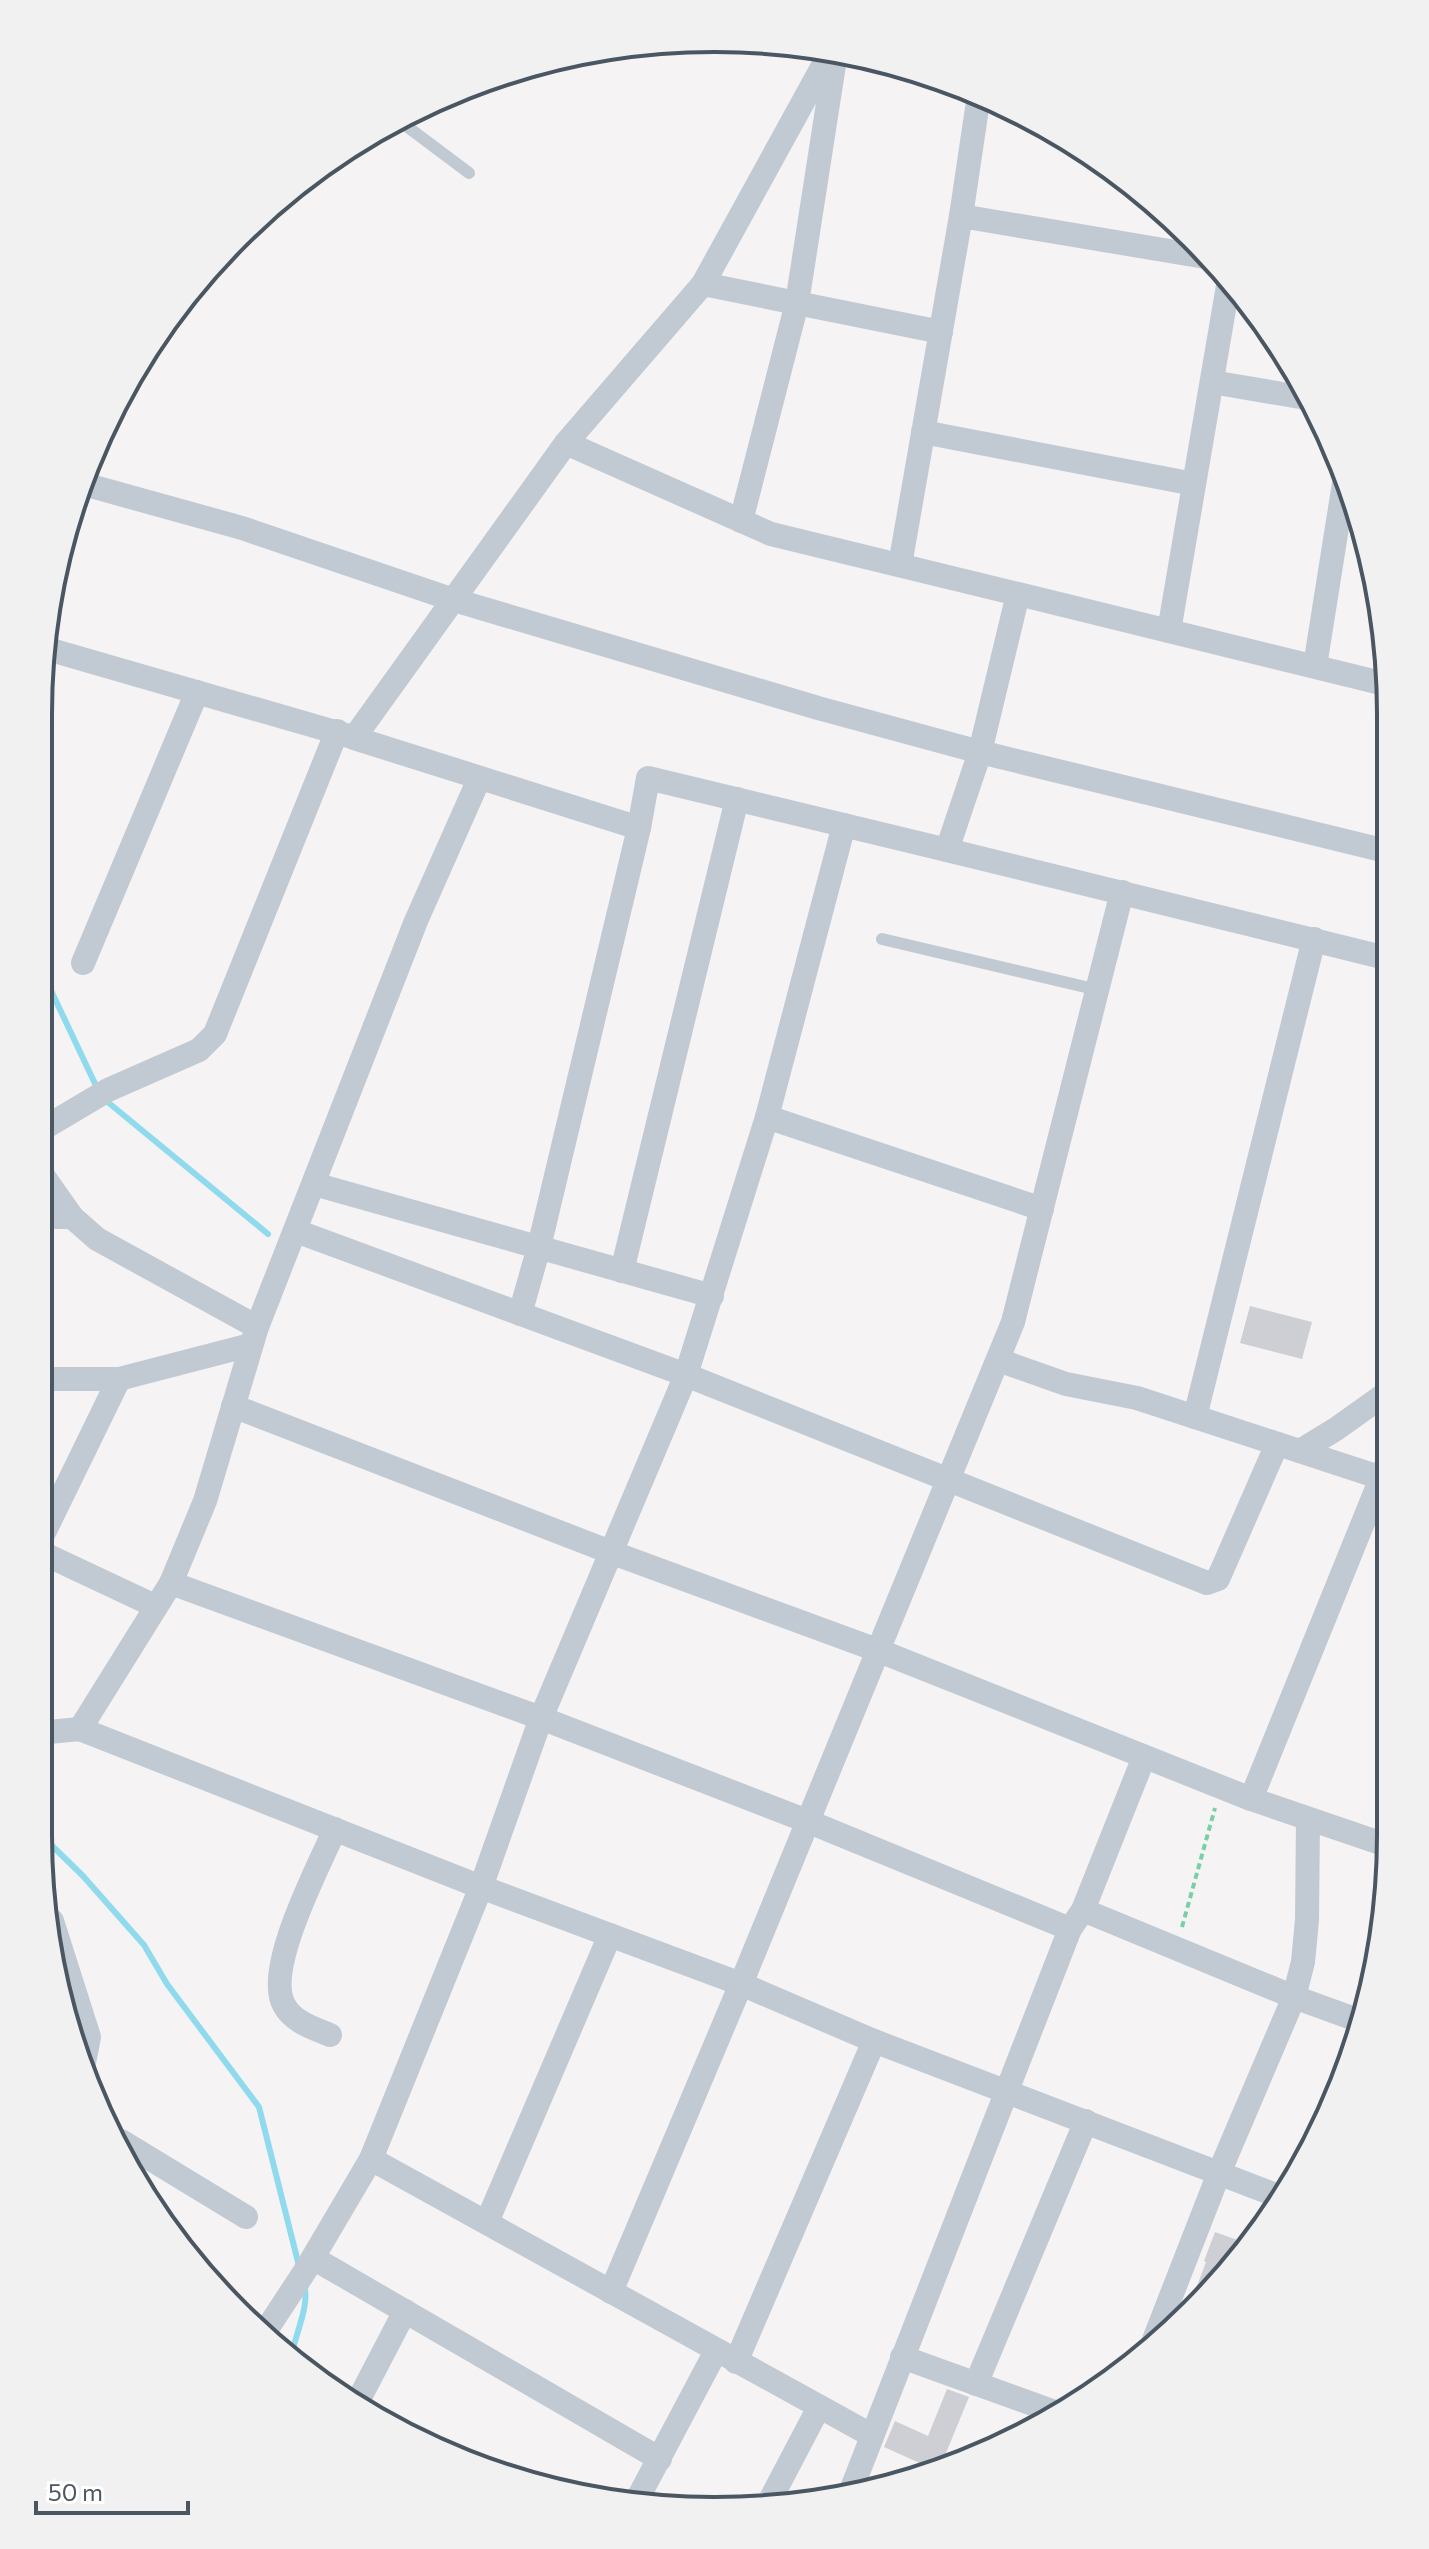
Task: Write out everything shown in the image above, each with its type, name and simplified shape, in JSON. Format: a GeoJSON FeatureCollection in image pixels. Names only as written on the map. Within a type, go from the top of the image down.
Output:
{"type":"FeatureCollection","features":[{"type":"Feature","properties":{"kind":"street"},"geometry":{"type":"LineString","coordinates":[[52,1123],[99,1094],[199,1050],[215,1034],[346,735],[454,600],[566,443],[703,284],[828,62]]}},
{"type":"Feature","properties":{"kind":"street"},"geometry":{"type":"LineString","coordinates":[[741,521],[797,303],[832,63]]}},
{"type":"Feature","properties":{"kind":"street"},"geometry":{"type":"LineString","coordinates":[[900,565],[977,106]]}},
{"type":"Feature","properties":{"kind":"street"},"geometry":{"type":"LineString","coordinates":[[961,216],[1191,255]]}},
{"type":"Feature","properties":{"kind":"street"},"geometry":{"type":"LineString","coordinates":[[703,284],[941,332]]}},
{"type":"Feature","properties":{"kind":"street"},"geometry":{"type":"LineString","coordinates":[[1169,631],[1227,295]]}},
{"type":"Feature","properties":{"kind":"street"},"geometry":{"type":"LineString","coordinates":[[1212,382],[1295,396]]}},
{"type":"Feature","properties":{"kind":"street"},"geometry":{"type":"LineString","coordinates":[[923,432],[1194,484]]}},
{"type":"Feature","properties":{"kind":"street"},"geometry":{"type":"LineString","coordinates":[[566,443],[771,534],[1376,682]]}},
{"type":"Feature","properties":{"kind":"street"},"geometry":{"type":"LineString","coordinates":[[93,487],[242,528],[454,600],[818,708],[980,752],[1377,849]]}},
{"type":"Feature","properties":{"kind":"street"},"geometry":{"type":"LineString","coordinates":[[1315,666],[1341,500]]}},
{"type":"Feature","properties":{"kind":"street"},"geometry":{"type":"LineString","coordinates":[[947,850],[980,752],[1018,594]]}},
{"type":"Feature","properties":{"kind":"street"},"geometry":{"type":"LineString","coordinates":[[55,655],[346,735],[639,828]]}},
{"type":"Feature","properties":{"kind":"street"},"geometry":{"type":"LineString","coordinates":[[83,963],[197,692]]}},
{"type":"Feature","properties":{"kind":"street"},"geometry":{"type":"LineString","coordinates":[[520,1314],[539,1247],[639,828],[648,778],[1377,956]]}},
{"type":"Feature","properties":{"kind":"street"},"geometry":{"type":"LineString","coordinates":[[80,1729],[171,1583],[205,1501],[254,1336],[416,921],[479,779]]}},
{"type":"Feature","properties":{"kind":"street"},"geometry":{"type":"LineString","coordinates":[[622,1271],[737,799]]}},
{"type":"Feature","properties":{"kind":"street"},"geometry":{"type":"LineString","coordinates":[[270,2325],[371,2159],[481,1887],[541,1718],[686,1375],[767,1117],[844,825]]}},
{"type":"Feature","properties":{"kind":"street"},"geometry":{"type":"LineString","coordinates":[[611,2292],[1013,1322],[1122,892]]}},
{"type":"Feature","properties":{"kind":"street"},"geometry":{"type":"LineString","coordinates":[[1195,1417],[1314,939]]}},
{"type":"Feature","properties":{"kind":"street"},"geometry":{"type":"LineString","coordinates":[[767,1117],[1042,1209]]}},
{"type":"Feature","properties":{"kind":"street"},"geometry":{"type":"LineString","coordinates":[[314,1184],[712,1296]]}},
{"type":"Feature","properties":{"kind":"street"},"geometry":{"type":"LineString","coordinates":[[52,1189],[72,1217],[114,1250],[254,1336]]}},
{"type":"Feature","properties":{"kind":"street"},"geometry":{"type":"LineString","coordinates":[[52,1217],[72,1217]]}},
{"type":"Feature","properties":{"kind":"street"},"geometry":{"type":"LineString","coordinates":[[296,1231],[686,1375],[1207,1583],[1218,1579],[1289,1447],[1336,1429],[1377,1400]]}},
{"type":"Feature","properties":{"kind":"street"},"geometry":{"type":"LineString","coordinates":[[52,1379],[119,1379],[254,1336]]}},
{"type":"Feature","properties":{"kind":"street"},"geometry":{"type":"LineString","coordinates":[[998,1360],[1066,1384],[1137,1398],[1289,1447],[1377,1471]]}},
{"type":"Feature","properties":{"kind":"street"},"geometry":{"type":"LineString","coordinates":[[52,1516],[119,1379]]}},
{"type":"Feature","properties":{"kind":"street"},"geometry":{"type":"LineString","coordinates":[[233,1406],[613,1553],[877,1650],[1251,1799],[1377,1842]]}},
{"type":"Feature","properties":{"kind":"street"},"geometry":{"type":"LineString","coordinates":[[1251,1799],[1377,1495]]}},
{"type":"Feature","properties":{"kind":"street"},"geometry":{"type":"LineString","coordinates":[[52,1558],[155,1606]]}},
{"type":"Feature","properties":{"kind":"street"},"geometry":{"type":"LineString","coordinates":[[171,1583],[541,1718],[807,1821],[1077,1920],[1176,1948],[1351,2018]]}},
{"type":"Feature","properties":{"kind":"street"},"geometry":{"type":"LineString","coordinates":[[52,1732],[80,1729],[481,1887],[741,1984],[874,2041],[1271,2193]]}},
{"type":"Feature","properties":{"kind":"street"},"geometry":{"type":"LineString","coordinates":[[854,2482],[1144,1757]]}},
{"type":"Feature","properties":{"kind":"street"},"geometry":{"type":"LineString","coordinates":[[1160,2325],[1219,2173],[1294,1997],[1303,1962],[1307,1920],[1308,1819]]}},
{"type":"Feature","properties":{"kind":"street"},"geometry":{"type":"LineString","coordinates":[[330,2035],[294,2018],[282,2003],[280,1983],[285,1945],[335,1829]]}},
{"type":"Feature","properties":{"kind":"street"},"geometry":{"type":"LineString","coordinates":[[487,2222],[610,1935]]}},
{"type":"Feature","properties":{"kind":"street"},"geometry":{"type":"LineString","coordinates":[[64,1959],[89,2037],[88,2050]]}},
{"type":"Feature","properties":{"kind":"street"},"geometry":{"type":"LineString","coordinates":[[641,2493],[726,2357],[874,2041]]}},
{"type":"Feature","properties":{"kind":"street"},"geometry":{"type":"LineString","coordinates":[[976,2384],[1086,2121]]}},
{"type":"Feature","properties":{"kind":"street"},"geometry":{"type":"LineString","coordinates":[[130,2147],[246,2217]]}},
{"type":"Feature","properties":{"kind":"street"},"geometry":{"type":"LineString","coordinates":[[371,2159],[871,2435]]}},
{"type":"Feature","properties":{"kind":"street"},"geometry":{"type":"LineString","coordinates":[[309,2264],[405,2311],[660,2459]]}},
{"type":"Feature","properties":{"kind":"street"},"geometry":{"type":"LineString","coordinates":[[361,2395],[405,2311]]}},
{"type":"Feature","properties":{"kind":"street"},"geometry":{"type":"LineString","coordinates":[[902,2357],[1045,2409]]}},
{"type":"Feature","properties":{"kind":"street"},"geometry":{"type":"LineString","coordinates":[[773,2494],[819,2407]]}},
{"type":"Feature","properties":{"kind":"lane"},"geometry":{"type":"LineString","coordinates":[[408,127],[469,173]]}},
{"type":"Feature","properties":{"kind":"lane"},"geometry":{"type":"LineString","coordinates":[[882,939],[1098,990]]}},
{"type":"Feature","properties":{"kind":"path"},"geometry":{"type":"LineString","coordinates":[[1176,1948],[1221,1787]]}},
{"type":"Feature","properties":{"kind":"building"},"geometry":{"type":"Polygon","coordinates":[[[1250,1306],[1312,1322],[1302,1359],[1240,1343],[1250,1306]]]}},
{"type":"Feature","properties":{"kind":"building"},"geometry":{"type":"Polygon","coordinates":[[[1215,2232],[1238,2240],[1196,2289],[1215,2232]]]}},
{"type":"Feature","properties":{"kind":"building"},"geometry":{"type":"Polygon","coordinates":[[[947,2389],[969,2397],[946,2453],[949,2454],[921,2464],[884,2447],[895,2421],[928,2436],[947,2389]]]}},
{"type":"Feature","properties":{"kind":"waterway"},"geometry":{"type":"LineString","coordinates":[[52,993],[98,1090]]}},
{"type":"Feature","properties":{"kind":"waterway"},"geometry":{"type":"LineString","coordinates":[[104,1099],[268,1234]]}},
{"type":"Feature","properties":{"kind":"waterway"},"geometry":{"type":"LineString","coordinates":[[52,1846],[144,1945],[167,1984],[259,2107],[299,2266]]}},
{"type":"Feature","properties":{"kind":"waterway"},"geometry":{"type":"LineString","coordinates":[[294,2346],[304,2310],[304,2284]]}}]}
